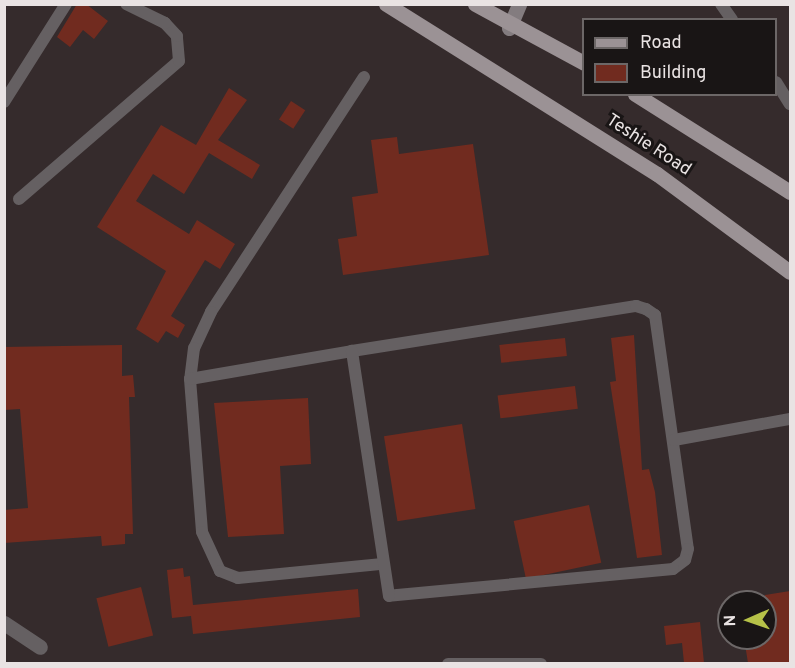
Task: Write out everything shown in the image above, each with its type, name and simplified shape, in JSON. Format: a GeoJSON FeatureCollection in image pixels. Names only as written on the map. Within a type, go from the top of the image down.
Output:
{"type":"FeatureCollection","features":[{"type":"Feature","properties":{"kind":"main road","name":"Teshie Road"},"geometry":{"type":"LineString","coordinates":[[386,4],[657,174],[790,272]]}},
{"type":"Feature","properties":{"kind":"main road"},"geometry":{"type":"LineString","coordinates":[[475,4],[509,28],[582,62]]}},
{"type":"Feature","properties":{"kind":"main road","name":"Teshie Road"},"geometry":{"type":"LineString","coordinates":[[638,96],[790,192]]}},
{"type":"Feature","properties":{"kind":"street"},"geometry":{"type":"LineString","coordinates":[[509,28],[519,4]]}},
{"type":"Feature","properties":{"kind":"street"},"geometry":{"type":"LineString","coordinates":[[4,623],[40,647]]}},
{"type":"Feature","properties":{"kind":"lane"},"geometry":{"type":"LineString","coordinates":[[4,102],[66,4]]}},
{"type":"Feature","properties":{"kind":"lane"},"geometry":{"type":"LineString","coordinates":[[20,199],[179,62],[177,36],[165,22],[126,4]]}},
{"type":"Feature","properties":{"kind":"lane"},"geometry":{"type":"LineString","coordinates":[[721,4],[731,18]]}},
{"type":"Feature","properties":{"kind":"lane"},"geometry":{"type":"LineString","coordinates":[[364,78],[211,312],[194,348],[190,380],[202,532],[220,571],[238,578],[382,564]]}},
{"type":"Feature","properties":{"kind":"lane"},"geometry":{"type":"LineString","coordinates":[[777,84],[790,104]]}},
{"type":"Feature","properties":{"kind":"lane"},"geometry":{"type":"LineString","coordinates":[[190,380],[352,351],[646,309],[655,315],[688,549],[673,569],[393,597],[387,592],[382,564],[352,351]]}},
{"type":"Feature","properties":{"kind":"lane"},"geometry":{"type":"LineString","coordinates":[[674,440],[790,419]]}},
{"type":"Feature","properties":{"kind":"lane"},"geometry":{"type":"LineString","coordinates":[[448,663],[541,663]]}},
{"type":"Feature","properties":{"kind":"building"},"geometry":{"type":"Polygon","coordinates":[[[77,4],[86,4],[108,21],[94,39],[83,30],[70,47],[57,37],[77,4]]]}},
{"type":"Feature","properties":{"kind":"building"},"geometry":{"type":"Polygon","coordinates":[[[229,88],[247,100],[218,140],[260,165],[252,179],[209,153],[184,194],[153,174],[136,201],[189,234],[197,220],[235,244],[220,269],[205,260],[171,316],[185,325],[178,338],[166,331],[158,343],[136,329],[166,271],[97,227],[161,125],[196,145],[229,88]]]}},
{"type":"Feature","properties":{"kind":"building"},"geometry":{"type":"Polygon","coordinates":[[[291,101],[305,110],[293,129],[279,119],[291,101]]]}},
{"type":"Feature","properties":{"kind":"building"},"geometry":{"type":"Polygon","coordinates":[[[397,137],[399,154],[473,144],[489,255],[343,275],[338,239],[357,236],[352,197],[378,193],[371,140],[397,137]]]}},
{"type":"Feature","properties":{"kind":"building"},"geometry":{"type":"Polygon","coordinates":[[[634,335],[642,470],[649,469],[655,492],[662,555],[637,558],[610,382],[616,381],[611,338],[634,335]]]}},
{"type":"Feature","properties":{"kind":"building"},"geometry":{"type":"Polygon","coordinates":[[[565,338],[567,356],[501,363],[499,345],[565,338]]]}},
{"type":"Feature","properties":{"kind":"building"},"geometry":{"type":"Polygon","coordinates":[[[122,345],[122,376],[133,375],[135,397],[129,397],[133,534],[125,534],[125,544],[102,546],[101,536],[4,543],[4,510],[28,508],[20,409],[4,410],[4,347],[122,345]]]}},
{"type":"Feature","properties":{"kind":"building"},"geometry":{"type":"Polygon","coordinates":[[[575,386],[578,409],[500,418],[498,396],[575,386]]]}},
{"type":"Feature","properties":{"kind":"building"},"geometry":{"type":"Polygon","coordinates":[[[308,398],[311,464],[280,466],[284,534],[228,537],[214,403],[308,398]]]}},
{"type":"Feature","properties":{"kind":"building"},"geometry":{"type":"Polygon","coordinates":[[[462,424],[475,509],[397,521],[384,436],[462,424]]]}},
{"type":"Feature","properties":{"kind":"building"},"geometry":{"type":"Polygon","coordinates":[[[589,505],[601,563],[526,579],[514,521],[589,505]]]}},
{"type":"Feature","properties":{"kind":"building"},"geometry":{"type":"Polygon","coordinates":[[[183,568],[184,577],[190,576],[193,605],[358,589],[360,617],[193,634],[191,616],[172,618],[167,570],[183,568]]]}},
{"type":"Feature","properties":{"kind":"building"},"geometry":{"type":"Polygon","coordinates":[[[141,587],[153,636],[108,647],[96,598],[141,587]]]}},
{"type":"Feature","properties":{"kind":"building"},"geometry":{"type":"Polygon","coordinates":[[[790,591],[790,662],[748,663],[746,650],[777,650],[777,593],[790,591]]]}},
{"type":"Feature","properties":{"kind":"building"},"geometry":{"type":"Polygon","coordinates":[[[700,622],[704,663],[684,663],[682,643],[666,645],[664,626],[700,622]]]}}]}
